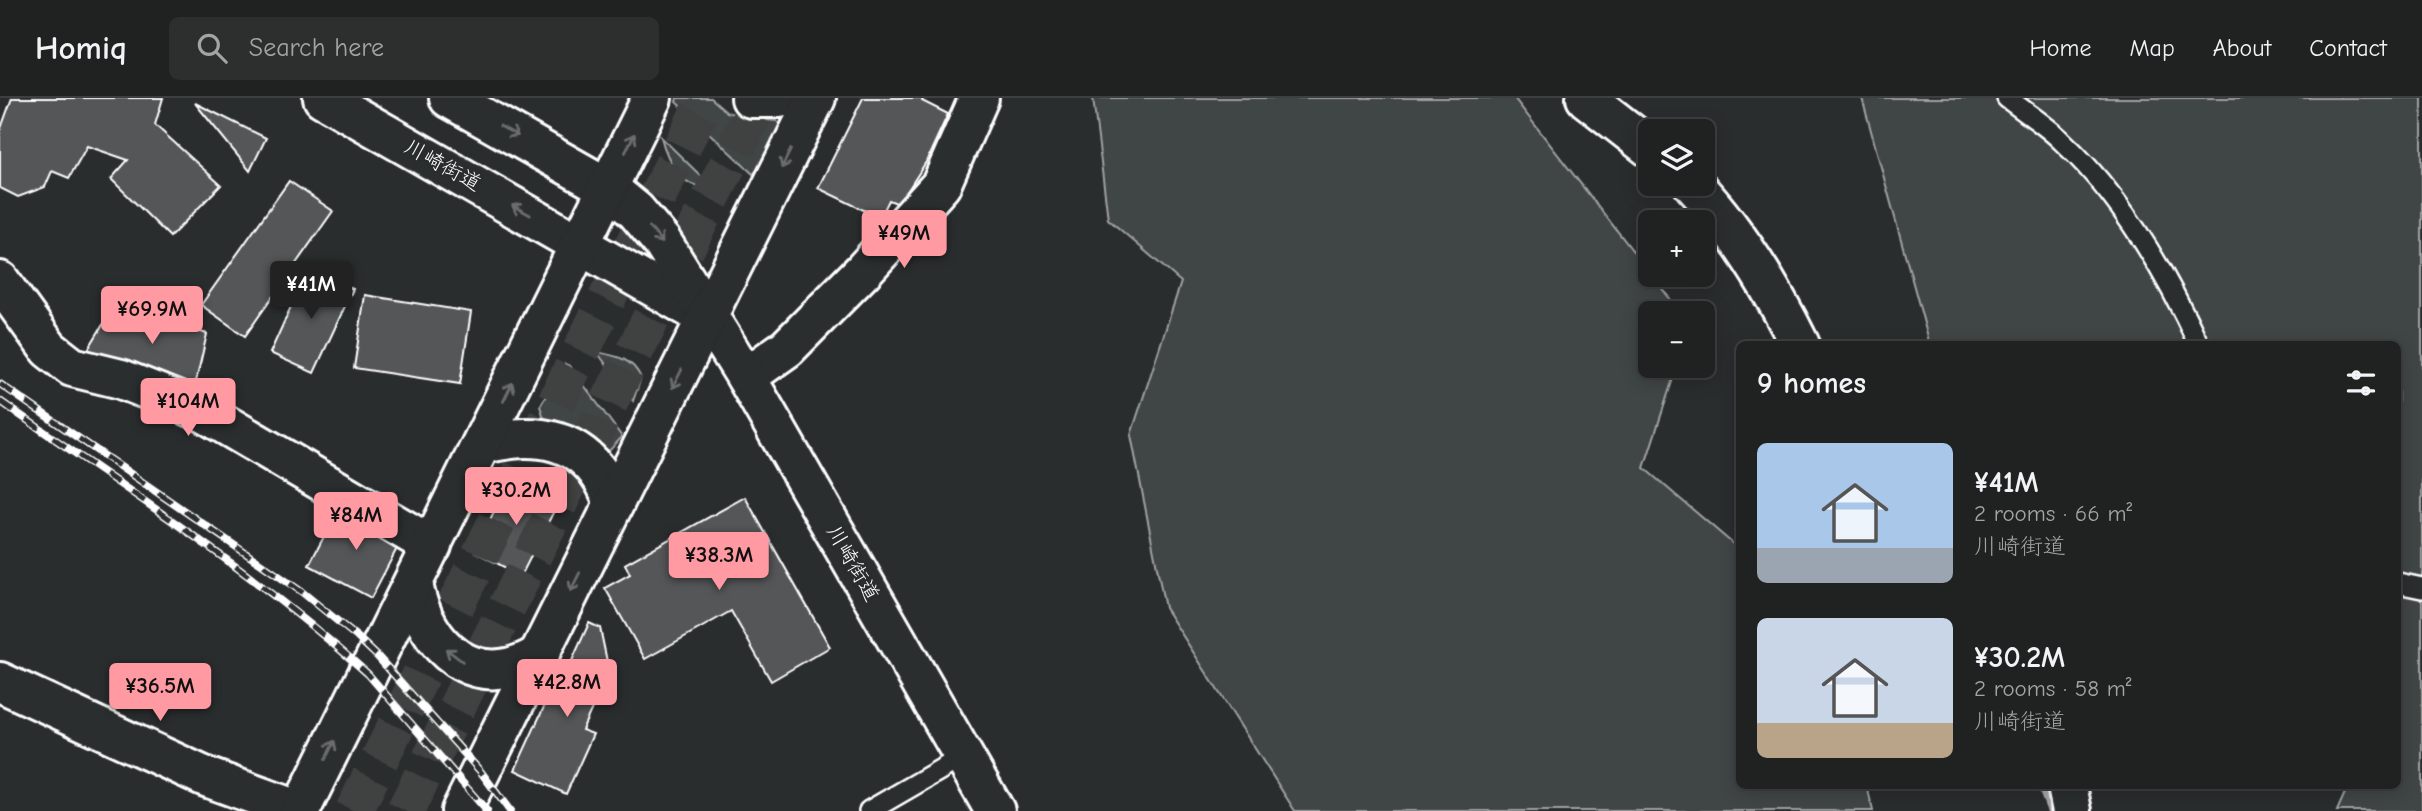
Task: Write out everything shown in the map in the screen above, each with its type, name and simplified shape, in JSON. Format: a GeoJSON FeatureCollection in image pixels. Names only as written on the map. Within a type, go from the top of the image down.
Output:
{"type":"FeatureCollection","features":[{"type":"Feature","properties":{"kind":"main road","name":"川崎街道"},"geometry":{"type":"LineString","coordinates":[[323,98],[708,318]]}},
{"type":"Feature","properties":{"kind":"main road","name":"川崎街道"},"geometry":{"type":"LineString","coordinates":[[449,98],[608,188],[636,211],[662,242],[746,377],[995,811]]}},
{"type":"Feature","properties":{"kind":"main road"},"geometry":{"type":"LineString","coordinates":[[0,682],[206,777],[300,811],[652,98]]}},
{"type":"Feature","properties":{"kind":"main road"},"geometry":{"type":"LineString","coordinates":[[751,98],[780,98]]}},
{"type":"Feature","properties":{"kind":"main road"},"geometry":{"type":"LineString","coordinates":[[461,811],[816,98]]}},
{"type":"Feature","properties":{"kind":"main road"},"geometry":{"type":"LineString","coordinates":[[746,377],[787,348],[863,271],[941,185],[979,98]]}},
{"type":"Feature","properties":{"kind":"main road"},"geometry":{"type":"LineString","coordinates":[[1586,98],[1638,139]]}},
{"type":"Feature","properties":{"kind":"main road"},"geometry":{"type":"LineString","coordinates":[[1704,196],[1723,216],[1773,291],[1798,341]]}},
{"type":"Feature","properties":{"kind":"main road"},"geometry":{"type":"LineString","coordinates":[[0,281],[49,349],[72,367],[121,379],[202,411],[432,546]]}},
{"type":"Feature","properties":{"kind":"main road"},"geometry":{"type":"LineString","coordinates":[[482,443],[524,438],[548,439],[564,445],[596,466],[607,482],[614,504]]}},
{"type":"Feature","properties":{"kind":"main road"},"geometry":{"type":"LineString","coordinates":[[413,584],[417,605],[427,628],[445,649],[464,663],[487,670],[508,668],[540,654]]}},
{"type":"Feature","properties":{"kind":"main road"},"geometry":{"type":"LineString","coordinates":[[2068,789],[2072,811]]}},
{"type":"Feature","properties":{"kind":"lane"},"geometry":{"type":"LineString","coordinates":[[2007,98],[2061,139],[2107,188],[2173,288],[2197,341]]}},
{"type":"Feature","properties":{"kind":"lane"},"geometry":{"type":"LineString","coordinates":[[2401,584],[2422,588]]}},
{"type":"Feature","properties":{"kind":"lane"},"geometry":{"type":"LineString","coordinates":[[869,811],[964,756]]}},
{"type":"Feature","properties":{"kind":"shaded area"},"geometry":{"type":"Polygon","coordinates":[[[677,98],[711,98],[727,112],[750,119],[777,121],[780,126],[759,168],[753,174],[676,102],[677,98]]]}},
{"type":"Feature","properties":{"kind":"shaded area"},"geometry":{"type":"Polygon","coordinates":[[[1093,98],[1514,98],[1638,258],[1638,287],[1661,287],[1672,301],[1638,301],[1638,378],[1673,378],[1644,468],[1736,546],[1736,789],[1868,789],[1873,811],[1295,811],[1165,608],[1131,435],[1181,282],[1108,219],[1093,98]]]}},
{"type":"Feature","properties":{"kind":"shaded area"},"geometry":{"type":"Polygon","coordinates":[[[1862,98],[2422,98],[2422,811],[2337,811],[2347,789],[2401,789],[2401,341],[1929,341],[1862,98]]]}},
{"type":"Feature","properties":{"kind":"shaded area"},"geometry":{"type":"Polygon","coordinates":[[[661,137],[711,186],[701,187],[684,179],[667,155],[661,137]]]}},
{"type":"Feature","properties":{"kind":"shaded area"},"geometry":{"type":"Polygon","coordinates":[[[597,352],[624,359],[634,366],[641,378],[633,401],[597,352]]]}},
{"type":"Feature","properties":{"kind":"shaded area"},"geometry":{"type":"Polygon","coordinates":[[[565,364],[570,366],[622,437],[609,451],[585,434],[544,418],[540,406],[565,364]]]}},
{"type":"Feature","properties":{"kind":"building"},"geometry":{"type":"Polygon","coordinates":[[[12,98],[163,98],[155,125],[221,185],[170,237],[111,179],[128,160],[87,146],[69,178],[52,171],[45,187],[18,197],[0,188],[0,131],[12,98]]]}},
{"type":"Feature","properties":{"kind":"building"},"geometry":{"type":"Polygon","coordinates":[[[863,98],[923,98],[922,101],[948,114],[926,162],[899,204],[889,200],[880,218],[818,188],[863,98]]]}},
{"type":"Feature","properties":{"kind":"building"},"geometry":{"type":"Polygon","coordinates":[[[195,103],[266,138],[250,171],[195,103]]]}},
{"type":"Feature","properties":{"kind":"building"},"geometry":{"type":"Polygon","coordinates":[[[289,181],[333,211],[245,336],[201,305],[289,181]]]}},
{"type":"Feature","properties":{"kind":"building"},"geometry":{"type":"Polygon","coordinates":[[[308,269],[353,289],[314,373],[270,353],[308,269]]]}},
{"type":"Feature","properties":{"kind":"building"},"geometry":{"type":"Polygon","coordinates":[[[365,295],[471,312],[460,384],[354,368],[365,295]]]}},
{"type":"Feature","properties":{"kind":"building"},"geometry":{"type":"Polygon","coordinates":[[[125,307],[207,334],[194,390],[87,351],[104,323],[125,307]]]}},
{"type":"Feature","properties":{"kind":"building"},"geometry":{"type":"Polygon","coordinates":[[[511,478],[558,503],[521,576],[474,551],[511,478]]]}},
{"type":"Feature","properties":{"kind":"building"},"geometry":{"type":"Polygon","coordinates":[[[745,497],[830,647],[771,681],[731,611],[645,659],[605,588],[630,574],[625,564],[745,497]]]}},
{"type":"Feature","properties":{"kind":"building"},"geometry":{"type":"Polygon","coordinates":[[[340,506],[402,539],[371,598],[309,565],[340,506]]]}},
{"type":"Feature","properties":{"kind":"building"},"geometry":{"type":"Polygon","coordinates":[[[589,623],[600,628],[609,671],[582,730],[593,734],[566,794],[515,770],[549,696],[569,705],[575,690],[562,683],[589,623]]]}},
{"type":"Feature","properties":{"kind":"waterway"},"geometry":{"type":"LineString","coordinates":[[2044,789],[2053,811]]}},
{"type":"Feature","properties":{"kind":"tunnel"},"geometry":{"type":"LineString","coordinates":[[354,811],[706,98]]}},
{"type":"Feature","properties":{"kind":"tunnel"},"geometry":{"type":"LineString","coordinates":[[405,811],[761,98]]}},
{"type":"Feature","properties":{"kind":"railway"},"geometry":{"type":"LineString","coordinates":[[0,384],[302,592],[357,637],[481,772],[510,811]]}},
{"type":"Feature","properties":{"kind":"railway"},"geometry":{"type":"LineString","coordinates":[[0,401],[235,566],[325,637],[368,674],[487,811]]}}]}
